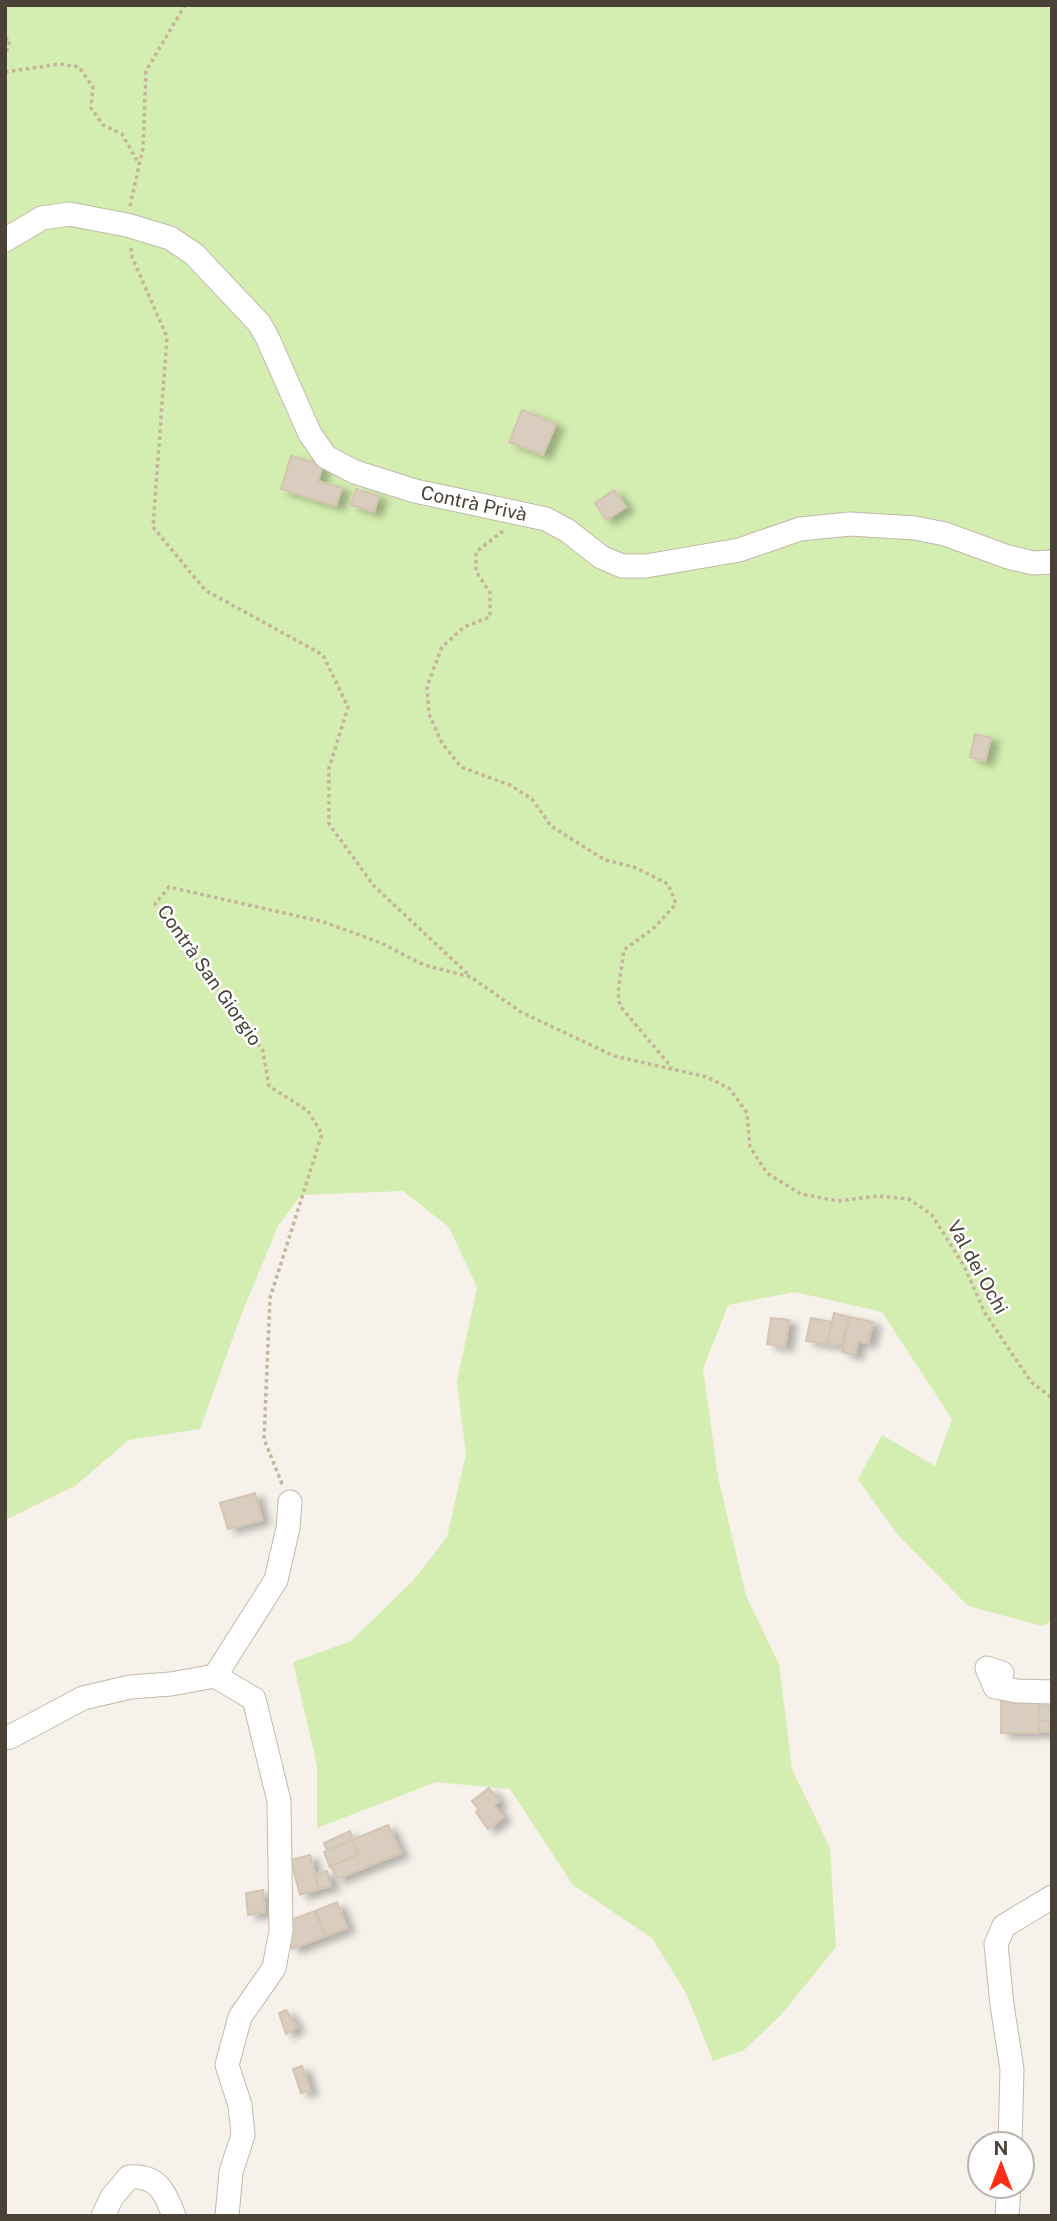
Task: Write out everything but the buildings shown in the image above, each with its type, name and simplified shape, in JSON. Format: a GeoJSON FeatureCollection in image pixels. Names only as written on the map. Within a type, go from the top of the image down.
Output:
{"type":"FeatureCollection","features":[{"type":"Feature","properties":{"kind":"street","name":"Contrà Privà"},"geometry":{"type":"LineString","coordinates":[[5,240],[30,224],[56,215],[84,215],[157,234],[183,246],[194,254],[259,323],[310,434],[326,457],[355,472],[415,491],[534,516],[558,524],[601,557],[633,568],[739,550],[800,529],[850,524],[915,528],[945,534],[1008,557],[1033,563],[1052,562]]}},
{"type":"Feature","properties":{"kind":"street"},"geometry":{"type":"LineString","coordinates":[[215,1676],[276,1580],[288,1528],[290,1502]]}},
{"type":"Feature","properties":{"kind":"street"},"geometry":{"type":"LineString","coordinates":[[1002,1674],[987,1668],[995,1687],[1052,1692]]}},
{"type":"Feature","properties":{"kind":"street"},"geometry":{"type":"LineString","coordinates":[[5,1738],[83,1698],[130,1687],[215,1676],[254,1699],[279,1801],[281,1931],[274,1968],[240,2017],[227,2065],[240,2105],[243,2135],[231,2172],[227,2216]]}},
{"type":"Feature","properties":{"kind":"street"},"geometry":{"type":"LineString","coordinates":[[1010,2130],[1012,2069],[996,1944],[1004,1926],[1052,1897]]}},
{"type":"Feature","properties":{"kind":"street"},"geometry":{"type":"LineString","coordinates":[[103,2216],[113,2197],[129,2177],[145,2176],[160,2186],[174,2216]]}},
{"type":"Feature","properties":{"kind":"path"},"geometry":{"type":"LineString","coordinates":[[186,5],[146,71],[143,148],[127,225],[132,257],[167,337],[153,527],[205,590],[323,655],[348,707],[330,768],[328,824],[374,886],[471,977]]}},
{"type":"Feature","properties":{"kind":"path"},"geometry":{"type":"LineString","coordinates":[[5,38],[10,40],[5,56]]}},
{"type":"Feature","properties":{"kind":"path"},"geometry":{"type":"LineString","coordinates":[[5,72],[60,64],[79,67],[93,87],[91,108],[103,125],[122,134],[139,164]]}},
{"type":"Feature","properties":{"kind":"path"},"geometry":{"type":"LineString","coordinates":[[534,516],[505,529],[476,552],[476,571],[490,593],[490,617],[464,626],[442,647],[427,686],[429,714],[442,743],[461,768],[510,785],[532,799],[551,826],[605,860],[634,867],[668,884],[676,904],[654,928],[624,950],[618,992],[620,1006],[673,1070]]}},
{"type":"Feature","properties":{"kind":"path","name":"Contrà San Giorgio"},"geometry":{"type":"LineString","coordinates":[[290,1502],[264,1439],[270,1298],[322,1134],[308,1111],[269,1086],[263,1051],[155,904],[169,887],[324,922],[381,943],[424,965],[471,977],[521,1012],[614,1056],[673,1070]]}},
{"type":"Feature","properties":{"kind":"path","name":"Val dei Ochi"},"geometry":{"type":"LineString","coordinates":[[673,1070],[707,1077],[730,1089],[747,1113],[750,1147],[767,1173],[801,1194],[838,1201],[878,1196],[909,1199],[932,1215],[964,1266],[985,1313],[1031,1382],[1052,1398]]}},
{"type":"Feature","properties":{"kind":"green space"},"geometry":{"type":"Polygon","coordinates":[[[5,5],[1052,5],[1052,1621],[1042,1626],[968,1606],[897,1534],[858,1479],[882,1435],[935,1466],[952,1419],[882,1312],[795,1292],[728,1305],[703,1369],[718,1477],[746,1596],[779,1664],[792,1769],[830,1848],[836,1947],[781,2015],[744,2050],[713,2061],[687,1995],[652,1938],[573,1885],[510,1789],[436,1782],[317,1828],[317,1765],[293,1662],[351,1641],[413,1581],[447,1537],[466,1454],[457,1382],[477,1287],[449,1227],[403,1191],[301,1195],[278,1226],[240,1318],[200,1429],[129,1440],[75,1486],[5,1520],[5,5]]]}}]}
